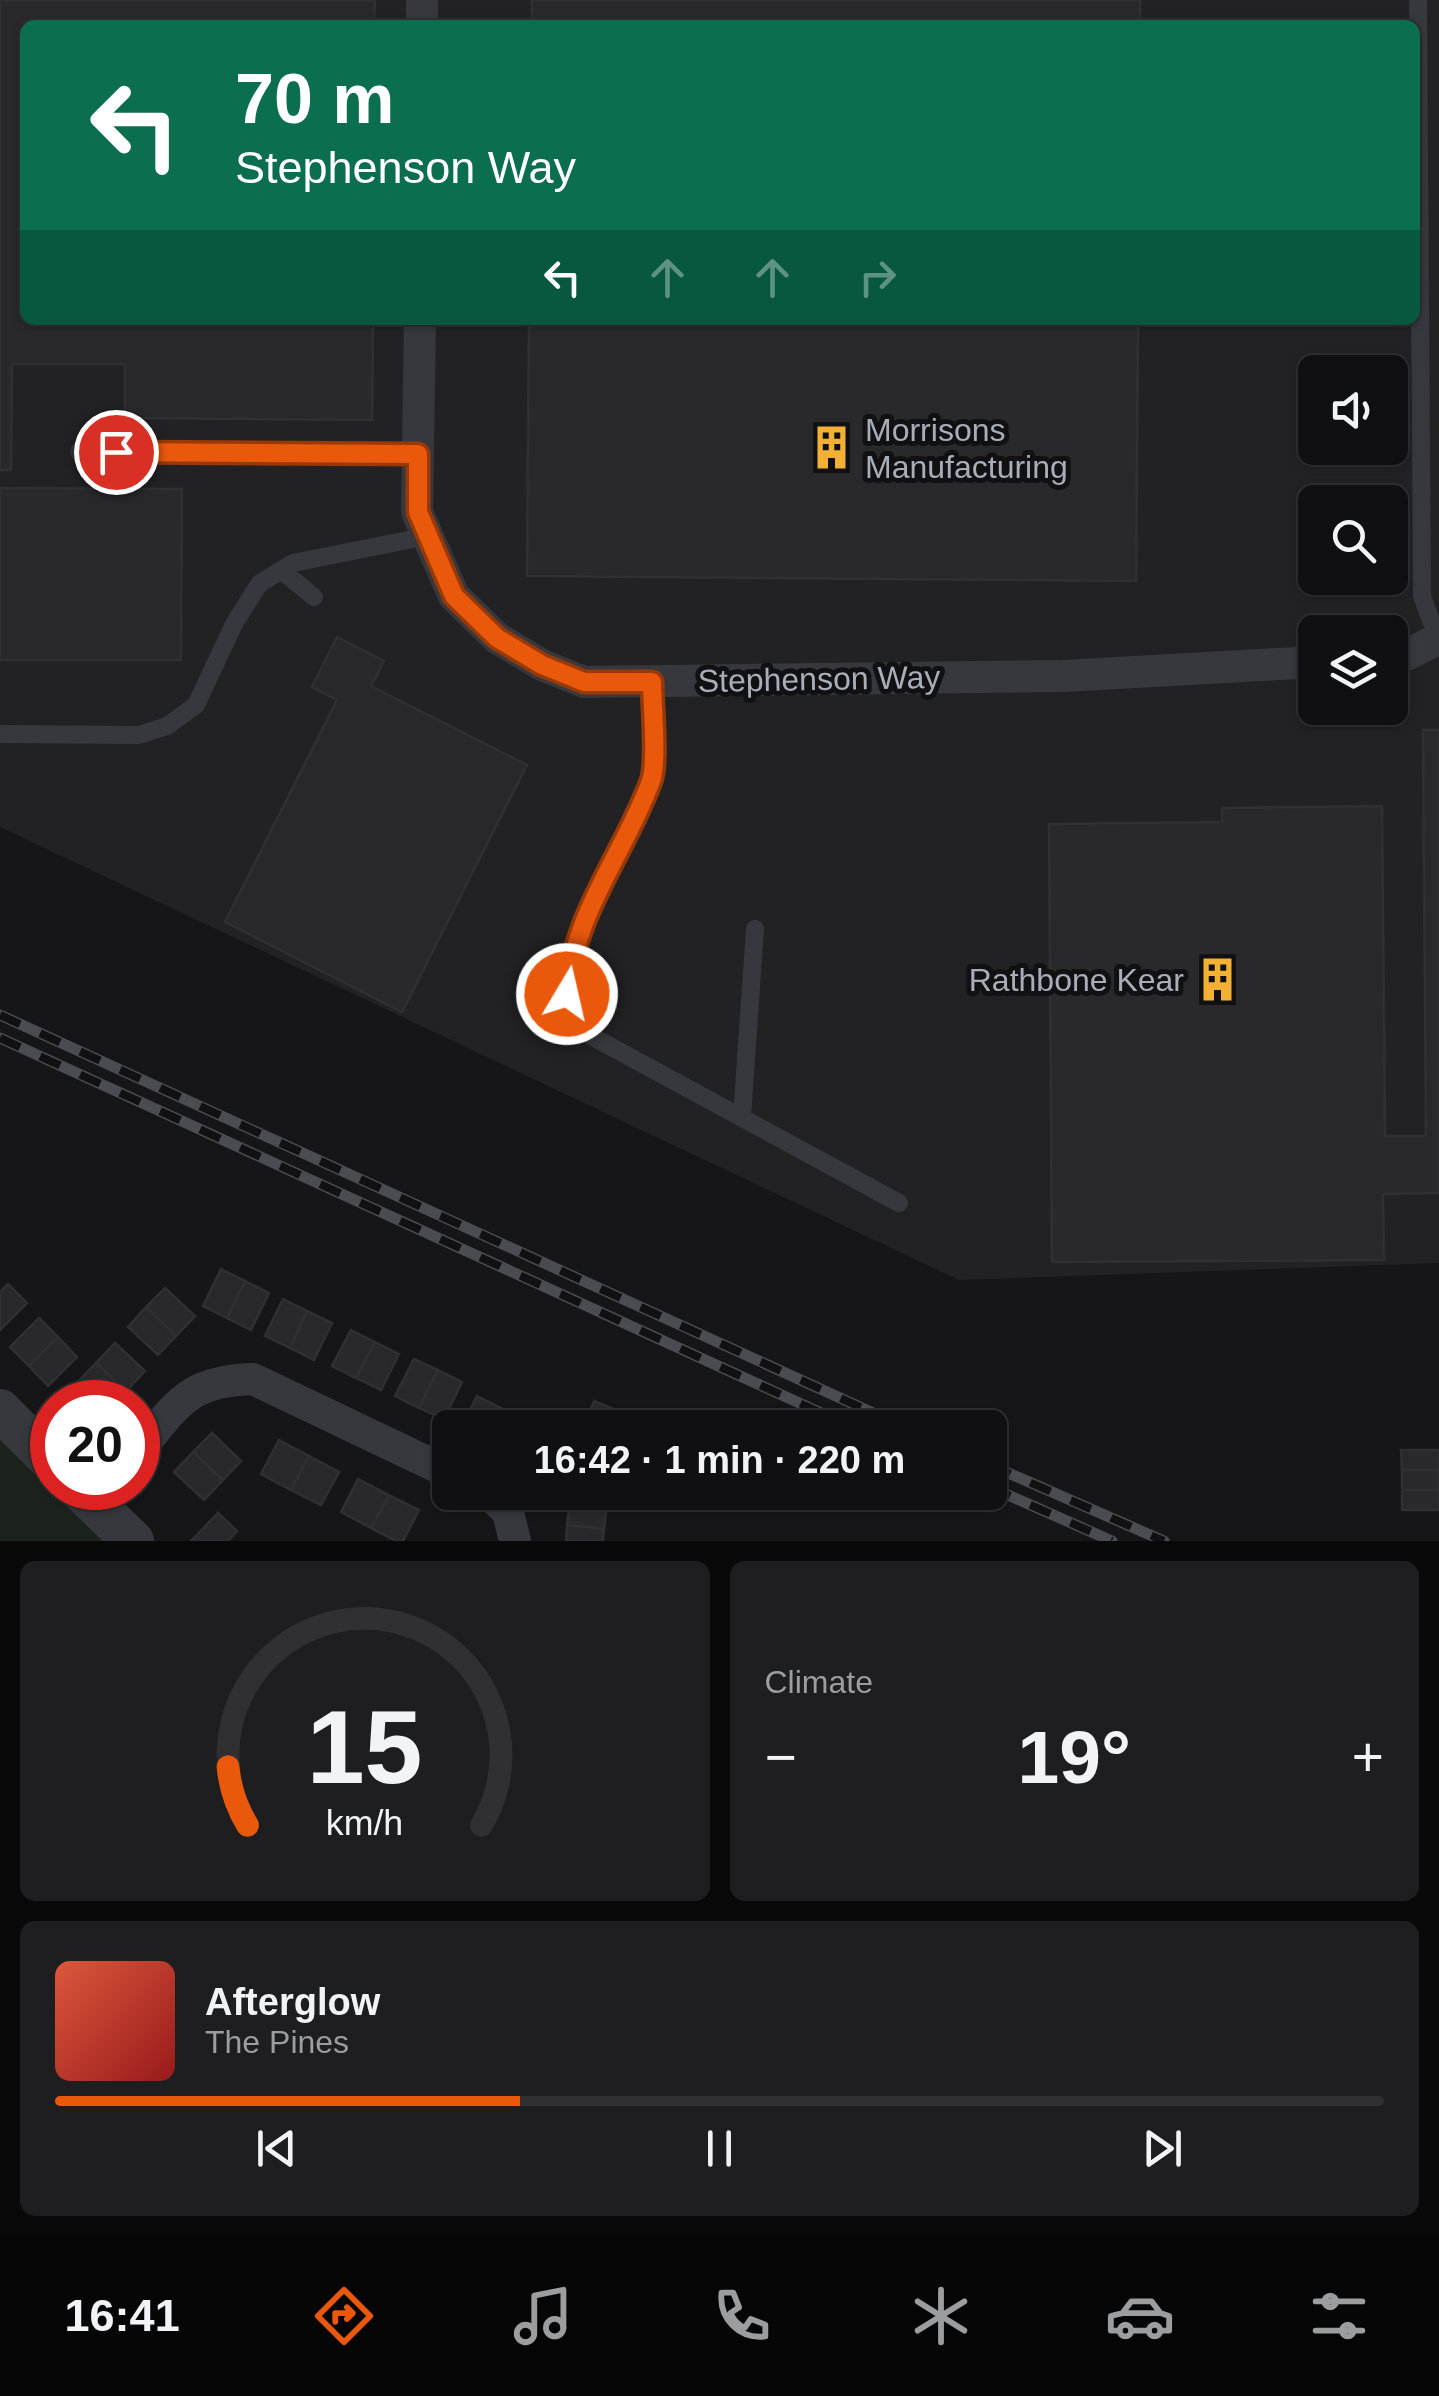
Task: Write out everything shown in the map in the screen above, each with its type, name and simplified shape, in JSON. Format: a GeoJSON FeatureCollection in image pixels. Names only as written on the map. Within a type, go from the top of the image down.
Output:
{"type":"FeatureCollection","features":[{"type":"Feature","properties":{"kind":"street","name":"Stephenson Way"},"geometry":{"type":"LineString","coordinates":[[420,325],[418,512],[454,596],[497,638],[542,665],[584,682],[1063,676],[1298,663]]}},
{"type":"Feature","properties":{"kind":"street"},"geometry":{"type":"LineString","coordinates":[[1408,654],[1439,638]]}},
{"type":"Feature","properties":{"kind":"street"},"geometry":{"type":"LineString","coordinates":[[160,1425],[184,1397],[219,1380],[253,1379],[432,1464]]}},
{"type":"Feature","properties":{"kind":"street"},"geometry":{"type":"LineString","coordinates":[[0,1410],[30,1440]]}},
{"type":"Feature","properties":{"kind":"street"},"geometry":{"type":"LineString","coordinates":[[107,1510],[133,1541]]}},
{"type":"Feature","properties":{"kind":"lane"},"geometry":{"type":"LineString","coordinates":[[1420,152],[1430,428],[1422,596],[1431,620],[1439,628]]}},
{"type":"Feature","properties":{"kind":"lane"},"geometry":{"type":"LineString","coordinates":[[78,452],[418,454]]}},
{"type":"Feature","properties":{"kind":"lane"},"geometry":{"type":"LineString","coordinates":[[0,734],[138,735],[167,726],[196,704],[258,584],[293,562],[428,536]]}},
{"type":"Feature","properties":{"kind":"lane"},"geometry":{"type":"LineString","coordinates":[[281,570],[314,597]]}},
{"type":"Feature","properties":{"kind":"lane"},"geometry":{"type":"LineString","coordinates":[[652,682],[653,778],[581,926],[570,962],[567,994],[576,1018],[593,1037],[898,1203]]}},
{"type":"Feature","properties":{"kind":"lane"},"geometry":{"type":"LineString","coordinates":[[742,1118],[756,929]]}},
{"type":"Feature","properties":{"kind":"shaded area"},"geometry":{"type":"Polygon","coordinates":[[[0,0],[1439,0],[1439,1263],[959,1280],[0,827],[0,0]]]}},
{"type":"Feature","properties":{"kind":"shaded area"},"geometry":{"type":"Polygon","coordinates":[[[0,1410],[30,1440],[30,1510],[101,1510],[133,1541],[0,1541],[0,1410]]]}},
{"type":"Feature","properties":{"kind":"building"},"geometry":{"type":"Polygon","coordinates":[[[0,0],[375,0],[374,20],[20,20],[20,325],[373,325],[372,420],[125,418],[125,364],[12,364],[11,470],[0,470],[0,0]]]}},
{"type":"Feature","properties":{"kind":"building"},"geometry":{"type":"Polygon","coordinates":[[[532,0],[1140,0],[1140,20],[532,20],[532,0]]]}},
{"type":"Feature","properties":{"kind":"building","name":"Morrisons Manufacturing"},"geometry":{"type":"Polygon","coordinates":[[[529,325],[1138,325],[1136,581],[527,576],[529,325]]]}},
{"type":"Feature","properties":{"kind":"building"},"geometry":{"type":"Polygon","coordinates":[[[0,488],[182,489],[181,660],[0,660],[0,488]]]}},
{"type":"Feature","properties":{"kind":"building"},"geometry":{"type":"Polygon","coordinates":[[[337,637],[384,661],[371,686],[527,765],[402,1012],[225,922],[337,700],[312,687],[337,637]]]}},
{"type":"Feature","properties":{"kind":"building","name":"Rathbone Kear"},"geometry":{"type":"Polygon","coordinates":[[[1423,730],[1439,730],[1439,1193],[1383,1194],[1384,1260],[1052,1262],[1049,824],[1222,822],[1222,808],[1382,806],[1385,1136],[1426,1136],[1423,730]]]}},
{"type":"Feature","properties":{"kind":"building"},"geometry":{"type":"Polygon","coordinates":[[[221,1269],[245,1281],[227,1318],[203,1306],[221,1269]]]}},
{"type":"Feature","properties":{"kind":"building"},"geometry":{"type":"Polygon","coordinates":[[[245,1281],[269,1293],[251,1330],[227,1318],[245,1281]]]}},
{"type":"Feature","properties":{"kind":"building"},"geometry":{"type":"Polygon","coordinates":[[[8,1284],[27,1303],[0,1330],[0,1292],[8,1284]]]}},
{"type":"Feature","properties":{"kind":"building"},"geometry":{"type":"Polygon","coordinates":[[[165,1288],[195,1316],[176,1336],[146,1307],[165,1288]]]}},
{"type":"Feature","properties":{"kind":"building"},"geometry":{"type":"Polygon","coordinates":[[[283,1299],[307,1311],[290,1348],[265,1336],[283,1299]]]}},
{"type":"Feature","properties":{"kind":"building"},"geometry":{"type":"Polygon","coordinates":[[[146,1307],[176,1336],[158,1355],[128,1327],[146,1307]]]}},
{"type":"Feature","properties":{"kind":"building"},"geometry":{"type":"Polygon","coordinates":[[[307,1311],[332,1323],[314,1360],[290,1348],[307,1311]]]}},
{"type":"Feature","properties":{"kind":"building"},"geometry":{"type":"Polygon","coordinates":[[[39,1318],[58,1337],[29,1366],[10,1347],[39,1318]]]}},
{"type":"Feature","properties":{"kind":"building"},"geometry":{"type":"Polygon","coordinates":[[[351,1330],[375,1342],[356,1378],[332,1366],[351,1330]]]}},
{"type":"Feature","properties":{"kind":"building"},"geometry":{"type":"Polygon","coordinates":[[[58,1337],[77,1357],[54,1380],[42,1380],[29,1366],[58,1337]]]}},
{"type":"Feature","properties":{"kind":"building"},"geometry":{"type":"Polygon","coordinates":[[[375,1342],[399,1354],[381,1390],[356,1378],[375,1342]]]}},
{"type":"Feature","properties":{"kind":"building"},"geometry":{"type":"Polygon","coordinates":[[[115,1343],[145,1371],[136,1380],[114,1380],[96,1363],[115,1343]]]}},
{"type":"Feature","properties":{"kind":"building"},"geometry":{"type":"Polygon","coordinates":[[[414,1359],[438,1370],[419,1408],[395,1396],[414,1359]]]}},
{"type":"Feature","properties":{"kind":"building"},"geometry":{"type":"Polygon","coordinates":[[[96,1363],[114,1380],[80,1380],[96,1363]]]}},
{"type":"Feature","properties":{"kind":"building"},"geometry":{"type":"Polygon","coordinates":[[[438,1370],[462,1382],[448,1410],[432,1410],[432,1414],[419,1408],[438,1370]]]}},
{"type":"Feature","properties":{"kind":"building"},"geometry":{"type":"Polygon","coordinates":[[[477,1396],[505,1410],[470,1410],[477,1396]]]}},
{"type":"Feature","properties":{"kind":"building"},"geometry":{"type":"Polygon","coordinates":[[[594,1401],[616,1410],[590,1410],[594,1401]]]}},
{"type":"Feature","properties":{"kind":"building"},"geometry":{"type":"Polygon","coordinates":[[[212,1433],[241,1461],[223,1480],[193,1452],[212,1433]]]}},
{"type":"Feature","properties":{"kind":"building"},"geometry":{"type":"Polygon","coordinates":[[[279,1440],[309,1456],[291,1490],[261,1474],[279,1440]]]}},
{"type":"Feature","properties":{"kind":"building"},"geometry":{"type":"Polygon","coordinates":[[[1401,1450],[1439,1450],[1439,1470],[1402,1470],[1401,1450]]]}},
{"type":"Feature","properties":{"kind":"building"},"geometry":{"type":"Polygon","coordinates":[[[193,1452],[223,1480],[204,1500],[174,1472],[193,1452]]]}},
{"type":"Feature","properties":{"kind":"building"},"geometry":{"type":"Polygon","coordinates":[[[309,1456],[339,1472],[321,1505],[291,1490],[309,1456]]]}},
{"type":"Feature","properties":{"kind":"building"},"geometry":{"type":"Polygon","coordinates":[[[1402,1470],[1439,1470],[1439,1490],[1402,1490],[1402,1470]]]}},
{"type":"Feature","properties":{"kind":"building"},"geometry":{"type":"Polygon","coordinates":[[[358,1479],[389,1495],[371,1528],[341,1512],[358,1479]]]}},
{"type":"Feature","properties":{"kind":"building"},"geometry":{"type":"Polygon","coordinates":[[[1402,1490],[1439,1490],[1439,1510],[1402,1510],[1402,1490]]]}},
{"type":"Feature","properties":{"kind":"building"},"geometry":{"type":"Polygon","coordinates":[[[389,1495],[419,1510],[403,1541],[371,1528],[389,1495]]]}},
{"type":"Feature","properties":{"kind":"building"},"geometry":{"type":"Polygon","coordinates":[[[569,1510],[606,1510],[604,1529],[567,1525],[569,1510]]]}},
{"type":"Feature","properties":{"kind":"building"},"geometry":{"type":"Polygon","coordinates":[[[218,1513],[237,1531],[228,1541],[191,1541],[218,1513]]]}},
{"type":"Feature","properties":{"kind":"building"},"geometry":{"type":"Polygon","coordinates":[[[567,1525],[604,1529],[603,1541],[566,1541],[567,1525]]]}},
{"type":"Feature","properties":{"kind":"railway"},"geometry":{"type":"LineString","coordinates":[[0,1015],[867,1410]]}},
{"type":"Feature","properties":{"kind":"railway"},"geometry":{"type":"LineString","coordinates":[[0,1038],[815,1410]]}},
{"type":"Feature","properties":{"kind":"railway"},"geometry":{"type":"LineString","coordinates":[[1007,1472],[1164,1541]]}},
{"type":"Feature","properties":{"kind":"railway"},"geometry":{"type":"LineString","coordinates":[[1007,1495],[1112,1541]]}},
{"type":"Feature","properties":{"kind":"place","name":"Morrisons Manufacturing"},"geometry":{"type":"Point","coordinates":[832,448]}},
{"type":"Feature","properties":{"kind":"place","name":"Rathbone Kear"},"geometry":{"type":"Point","coordinates":[1217,980]}},
{"type":"Feature","properties":{"kind":"route"},"geometry":{"type":"LineString","coordinates":[[116,452],[418,454],[418,512],[454,596],[497,638],[542,665],[584,682],[652,682],[653,778],[581,926],[570,962],[567,994]]}}]}
